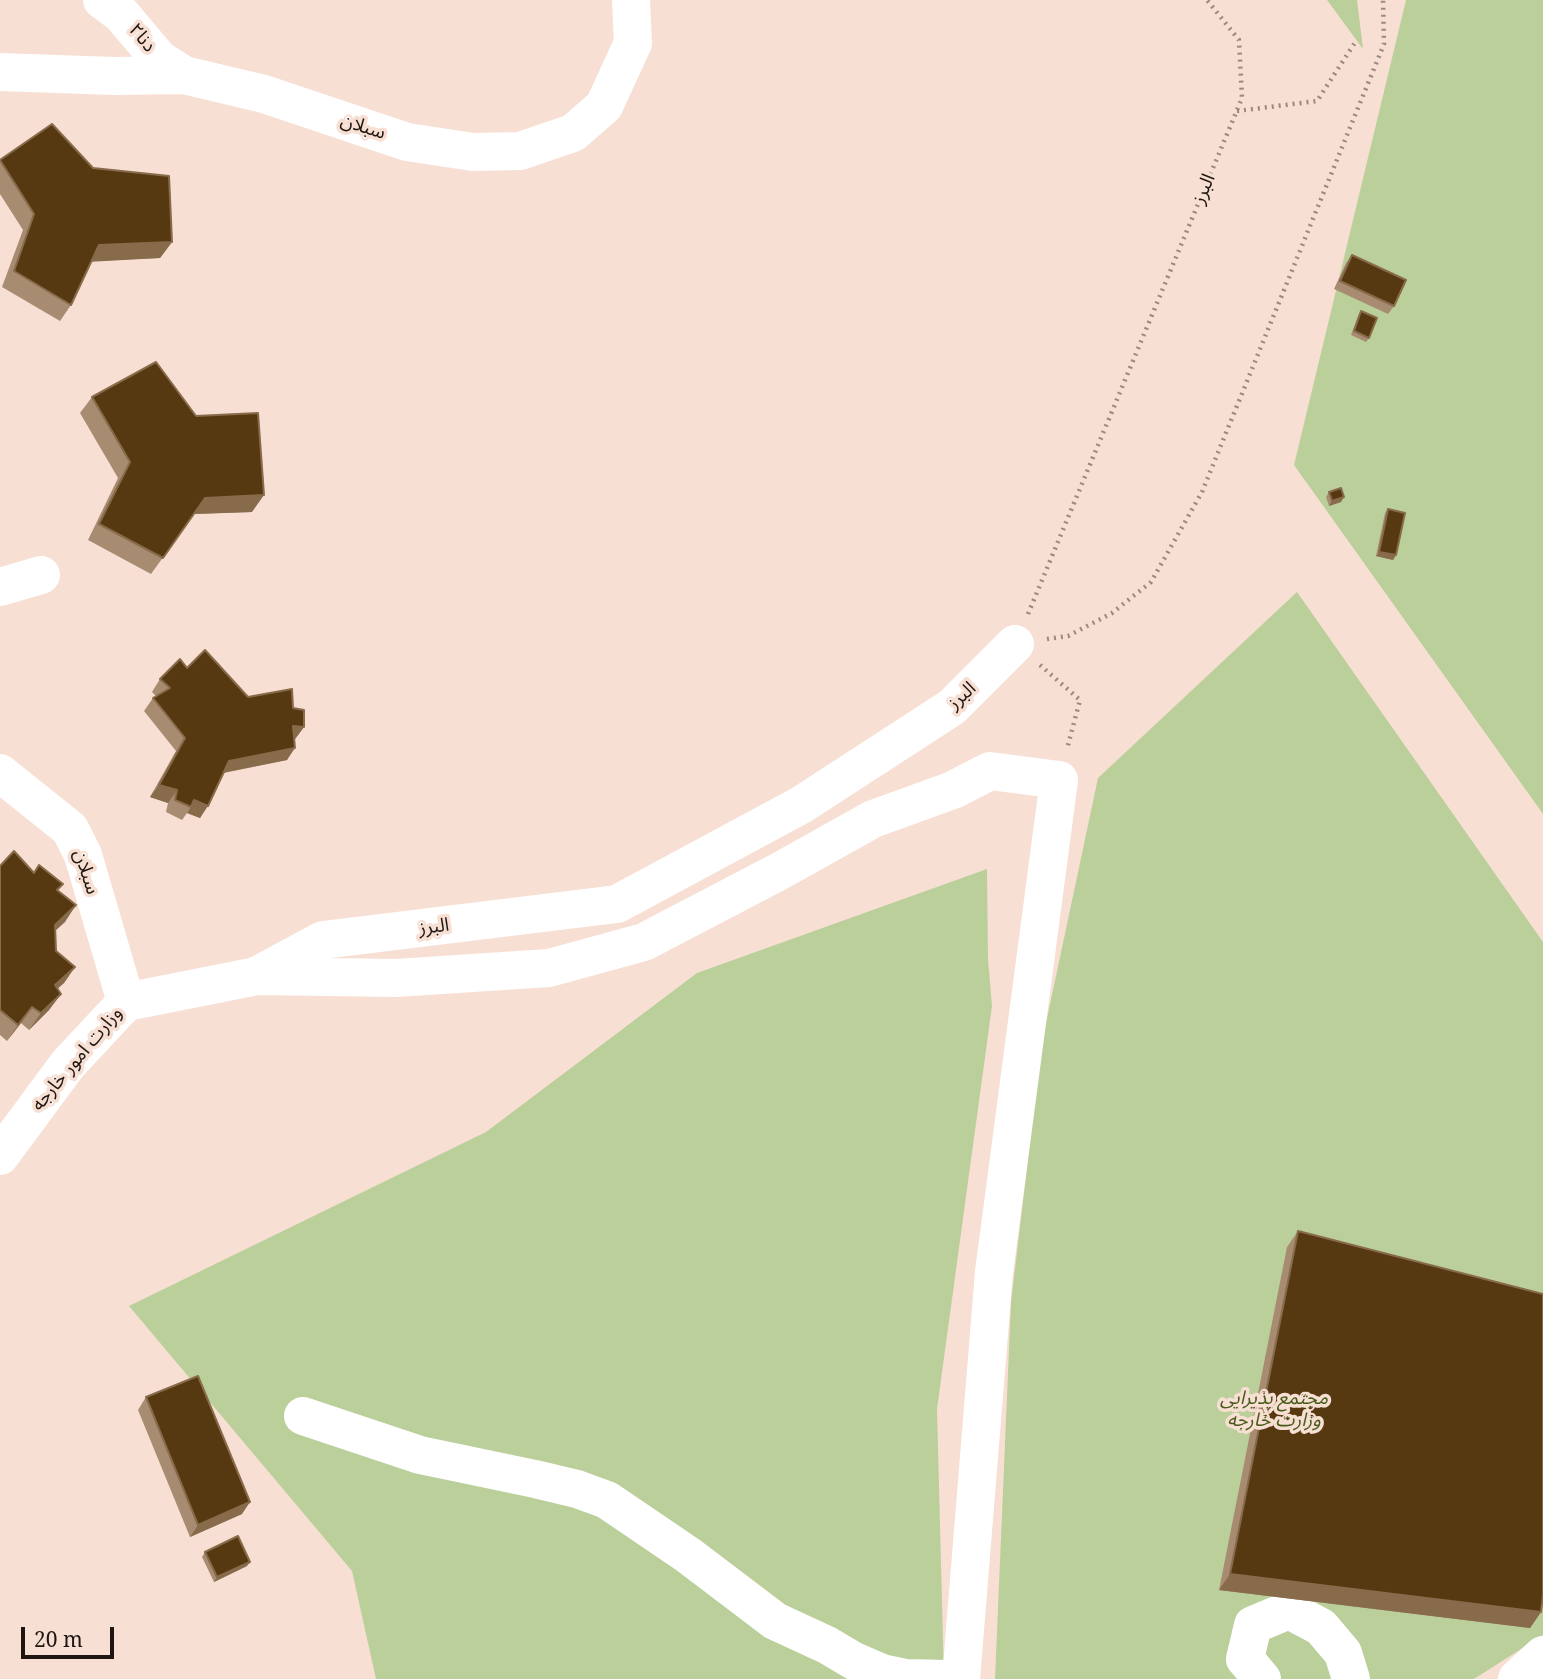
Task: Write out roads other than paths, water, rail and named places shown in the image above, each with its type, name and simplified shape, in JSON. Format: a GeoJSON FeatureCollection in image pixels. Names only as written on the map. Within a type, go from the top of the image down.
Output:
{"type":"FeatureCollection","features":[{"type":"Feature","properties":{"kind":"street","name":"دنا۲"},"geometry":{"type":"LineString","coordinates":[[102,0],[121,14],[159,59],[184,75]]}},
{"type":"Feature","properties":{"kind":"street","name":"سبلان"},"geometry":{"type":"LineString","coordinates":[[0,72],[114,76],[184,75],[264,94],[407,142],[473,152],[520,151],[573,133],[604,106],[633,43],[631,0]]}},
{"type":"Feature","properties":{"kind":"street"},"geometry":{"type":"LineString","coordinates":[[0,587],[41,575]]}},
{"type":"Feature","properties":{"kind":"street","name":"البرز"},"geometry":{"type":"LineString","coordinates":[[257,976],[323,940],[617,904],[801,805],[941,714],[1015,644]]}},
{"type":"Feature","properties":{"kind":"street"},"geometry":{"type":"LineString","coordinates":[[257,976],[396,978],[549,968],[644,942],[873,819],[953,790],[990,771],[1059,780],[994,1272],[961,1679]]}},
{"type":"Feature","properties":{"kind":"street","name":"سبلان"},"geometry":{"type":"LineString","coordinates":[[0,774],[70,829],[83,855],[125,1002]]}},
{"type":"Feature","properties":{"kind":"street","name":"وزارت امور خارجه"},"geometry":{"type":"LineString","coordinates":[[0,1156],[68,1064],[125,1002],[257,976]]}},
{"type":"Feature","properties":{"kind":"street"},"geometry":{"type":"LineString","coordinates":[[303,1416],[420,1455],[577,1489],[607,1500],[688,1555],[775,1620],[882,1673],[905,1678],[948,1679]]}},
{"type":"Feature","properties":{"kind":"street"},"geometry":{"type":"LineString","coordinates":[[1262,1679],[1245,1660],[1253,1625],[1289,1610],[1321,1627],[1343,1653],[1351,1679]]}},
{"type":"Feature","properties":{"kind":"street"},"geometry":{"type":"LineString","coordinates":[[1517,1679],[1543,1655]]}},
{"type":"Feature","properties":{"kind":"park label","name":"مجتمع پذیرایی وزارت خارجه"},"geometry":{"type":"Point","coordinates":[1274,1410]}}]}
